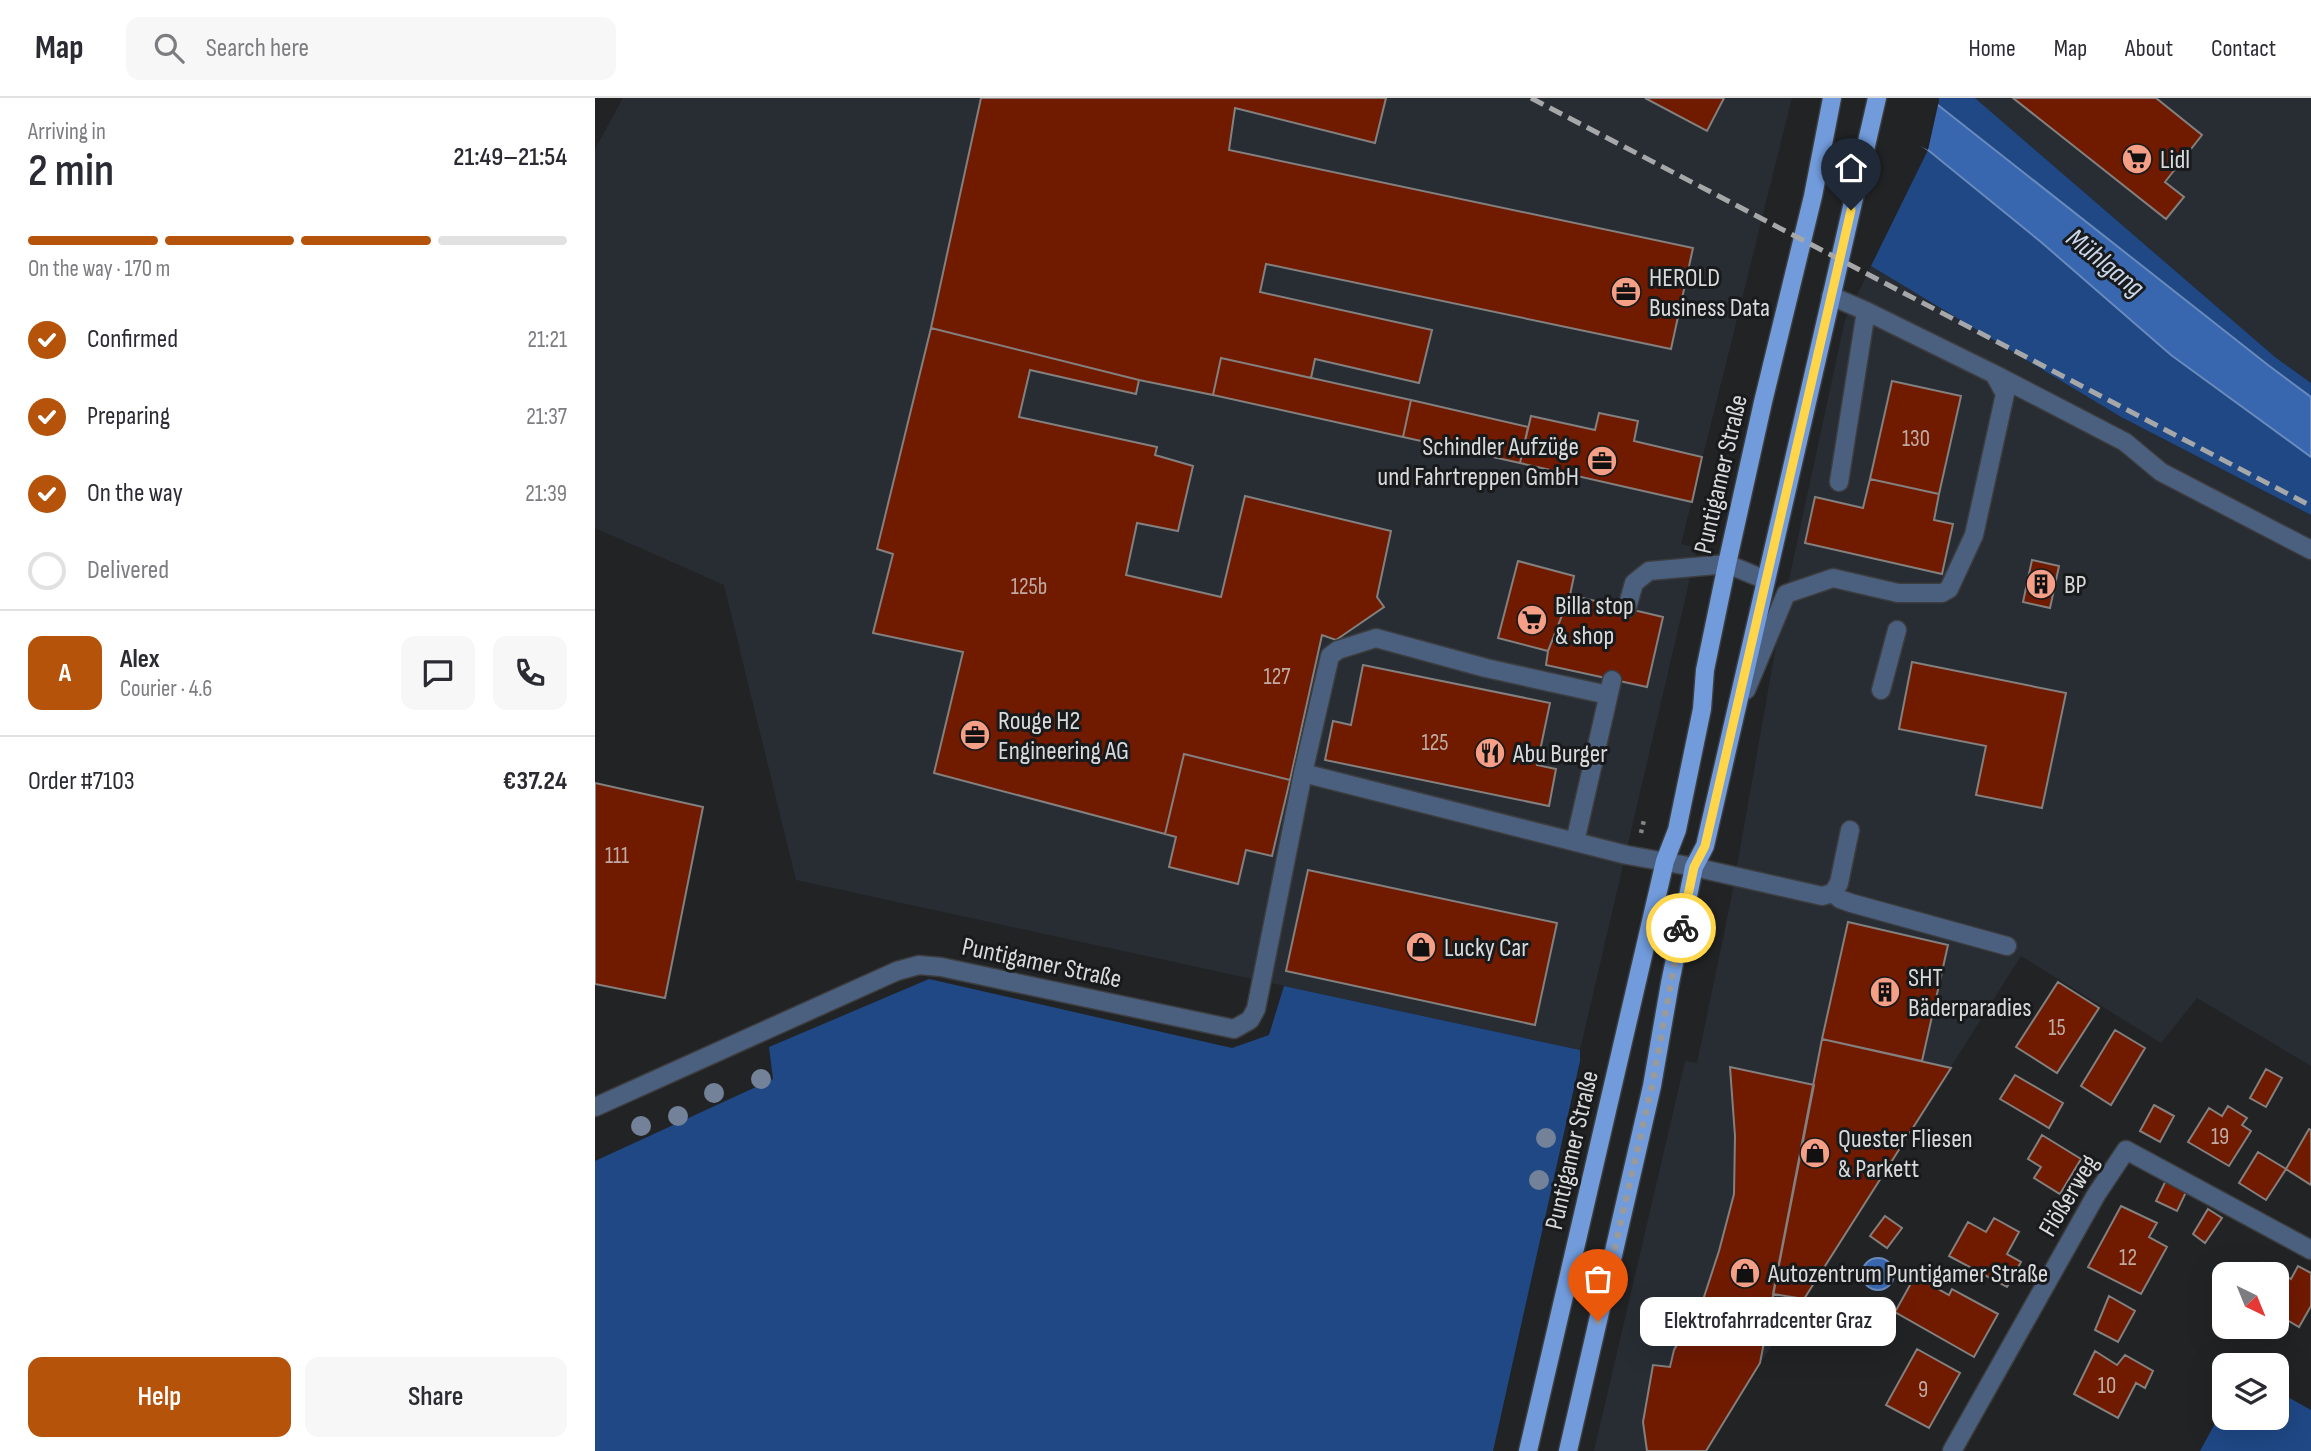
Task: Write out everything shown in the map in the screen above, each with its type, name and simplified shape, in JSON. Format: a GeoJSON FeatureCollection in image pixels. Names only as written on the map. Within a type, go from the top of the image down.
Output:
{"type":"FeatureCollection","features":[{"type":"Feature","properties":{"kind":"main road","name":"Puntigamer Straße"},"geometry":{"type":"LineString","coordinates":[[1528,1451],[1665,861],[1680,817],[1702,709],[1705,670],[1727,564],[1808,218],[1832,98]]}},
{"type":"Feature","properties":{"kind":"main road"},"geometry":{"type":"LineString","coordinates":[[1568,1451],[1652,1086],[1669,983],[1694,867],[1705,846],[1877,98]]}},
{"type":"Feature","properties":{"kind":"street"},"geometry":{"type":"LineString","coordinates":[[1831,296],[1994,374],[2125,442],[2161,472],[2311,550]]}},
{"type":"Feature","properties":{"kind":"street"},"geometry":{"type":"LineString","coordinates":[[1839,482],[1866,311]]}},
{"type":"Feature","properties":{"kind":"street"},"geometry":{"type":"LineString","coordinates":[[1733,720],[1786,594],[1833,578],[1898,593],[1942,593],[1949,589],[1974,535],[2005,394],[1994,374]]}},
{"type":"Feature","properties":{"kind":"street","name":"Puntigamer Straße"},"geometry":{"type":"LineString","coordinates":[[1627,608],[1634,583],[1649,571],[1727,564]]}},
{"type":"Feature","properties":{"kind":"street"},"geometry":{"type":"LineString","coordinates":[[1727,564],[1766,580]]}},
{"type":"Feature","properties":{"kind":"street"},"geometry":{"type":"LineString","coordinates":[[1881,690],[1897,630]]}},
{"type":"Feature","properties":{"kind":"street","name":"Puntigamer Straße"},"geometry":{"type":"LineString","coordinates":[[595,1107],[897,971],[919,965],[941,967],[1234,1029],[1244,1025],[1256,1009],[1303,773],[1330,656],[1338,650],[1376,638],[1486,668],[1610,688],[1575,842]]}},
{"type":"Feature","properties":{"kind":"street"},"geometry":{"type":"LineString","coordinates":[[1303,773],[1627,855],[1822,895],[1833,893],[1839,883],[1850,830]]}},
{"type":"Feature","properties":{"kind":"street"},"geometry":{"type":"LineString","coordinates":[[1833,893],[1851,903],[2007,946]]}},
{"type":"Feature","properties":{"kind":"street","name":"Flößerweg"},"geometry":{"type":"LineString","coordinates":[[1952,1451],[2096,1195],[2126,1150],[2311,1250]]}},
{"type":"Feature","properties":{"kind":"shaded area"},"geometry":{"type":"Polygon","coordinates":[[[623,98],[1792,98],[1681,544],[1697,548],[1580,1050],[796,880],[724,585],[595,528],[595,149],[623,98]]]}},
{"type":"Feature","properties":{"kind":"shaded area"},"geometry":{"type":"Polygon","coordinates":[[[1939,98],[1975,98],[2275,357],[2311,383],[2311,397],[1938,105],[1939,98]]]}},
{"type":"Feature","properties":{"kind":"shaded area"},"geometry":{"type":"Polygon","coordinates":[[[1975,98],[2311,98],[2311,383],[2275,357],[1975,98]]]}},
{"type":"Feature","properties":{"kind":"shaded area"},"geometry":{"type":"Polygon","coordinates":[[[1928,150],[2041,242],[2171,355],[2311,457],[2311,515],[2121,417],[1871,266],[1928,150]]]}},
{"type":"Feature","properties":{"kind":"shaded area"},"geometry":{"type":"Polygon","coordinates":[[[1871,266],[2121,417],[2311,515],[2311,1066],[2197,998],[2161,1043],[2021,956],[1706,1451],[1594,1451],[1685,1061],[1697,1063],[1731,900],[1782,612],[1845,320],[1871,266]]]}},
{"type":"Feature","properties":{"kind":"shaded area"},"geometry":{"type":"Polygon","coordinates":[[[929,979],[1232,1048],[1269,1035],[1284,986],[1580,1050],[1580,1061],[1493,1451],[595,1451],[595,1161],[773,1079],[769,1047],[929,979]]]}},
{"type":"Feature","properties":{"kind":"shaded area"},"geometry":{"type":"Polygon","coordinates":[[[2289,1398],[2311,1410],[2311,1451],[2200,1451],[2212,1429],[2289,1430],[2289,1398]]]}},
{"type":"Feature","properties":{"kind":"water","name":"Mühlgang"},"geometry":{"type":"Polygon","coordinates":[[[1853,98],[1929,98],[2311,397],[2311,457],[2171,355],[2041,242],[1928,150],[1853,98]]]}},
{"type":"Feature","properties":{"kind":"water"},"geometry":{"type":"Polygon","coordinates":[[[1878,1258],[1889,1263],[1894,1274],[1889,1285],[1878,1290],[1867,1285],[1862,1274],[1867,1263],[1878,1258]]]}},
{"type":"Feature","properties":{"kind":"pier"},"geometry":{"type":"Polygon","coordinates":[[[1849,98],[1935,98],[1939,101],[1928,150],[1906,139],[1849,98]]]}},
{"type":"Feature","properties":{"kind":"building"},"geometry":{"type":"Polygon","coordinates":[[[981,98],[1386,98],[1375,143],[1235,108],[1229,150],[1693,248],[1671,349],[1266,264],[1260,292],[1432,330],[1419,383],[1315,359],[1311,378],[1221,358],[1213,395],[1139,380],[931,328],[981,98]]]}},
{"type":"Feature","properties":{"kind":"building"},"geometry":{"type":"Polygon","coordinates":[[[1645,98],[1724,98],[1707,131],[1645,98]]]}},
{"type":"Feature","properties":{"kind":"building","name":"Lidl"},"geometry":{"type":"Polygon","coordinates":[[[2013,98],[2156,98],[2202,135],[2165,182],[2184,197],[2166,219],[2013,98]]]}},
{"type":"Feature","properties":{"kind":"building"},"geometry":{"type":"Polygon","coordinates":[[[931,328],[1139,380],[1136,394],[1030,370],[1019,417],[1157,447],[1155,455],[1193,466],[1178,531],[1137,523],[1126,575],[1221,597],[1245,496],[1391,531],[1377,597],[1384,607],[1336,640],[1322,635],[1290,780],[1184,754],[1165,834],[934,773],[963,652],[873,633],[893,554],[877,549],[931,328]]]}},
{"type":"Feature","properties":{"kind":"building"},"geometry":{"type":"Polygon","coordinates":[[[1221,358],[1411,400],[1403,437],[1213,395],[1221,358]]]}},
{"type":"Feature","properties":{"kind":"building"},"geometry":{"type":"Polygon","coordinates":[[[1892,381],[1961,396],[1939,494],[1870,479],[1892,381]]]}},
{"type":"Feature","properties":{"kind":"building"},"geometry":{"type":"Polygon","coordinates":[[[1411,400],[1528,427],[1520,463],[1403,437],[1411,400]]]}},
{"type":"Feature","properties":{"kind":"building"},"geometry":{"type":"Polygon","coordinates":[[[1599,413],[1638,421],[1634,441],[1702,457],[1692,502],[1520,463],[1531,416],[1595,430],[1599,413]]]}},
{"type":"Feature","properties":{"kind":"building"},"geometry":{"type":"Polygon","coordinates":[[[1870,479],[1939,494],[1934,520],[1953,524],[1942,574],[1805,543],[1815,497],[1863,508],[1870,479]]]}},
{"type":"Feature","properties":{"kind":"building","name":"BP"},"geometry":{"type":"Polygon","coordinates":[[[2032,560],[2059,566],[2050,608],[2023,602],[2032,560]]]}},
{"type":"Feature","properties":{"kind":"building"},"geometry":{"type":"Polygon","coordinates":[[[1518,561],[1574,576],[1570,595],[1548,651],[1498,638],[1518,561]]]}},
{"type":"Feature","properties":{"kind":"building"},"geometry":{"type":"Polygon","coordinates":[[[1570,595],[1663,617],[1647,687],[1546,665],[1548,651],[1570,595]]]}},
{"type":"Feature","properties":{"kind":"building"},"geometry":{"type":"Polygon","coordinates":[[[1912,662],[2066,693],[2042,808],[1976,795],[1986,746],[1899,729],[1912,662]]]}},
{"type":"Feature","properties":{"kind":"building"},"geometry":{"type":"Polygon","coordinates":[[[1363,665],[1550,703],[1537,765],[1556,769],[1549,806],[1325,760],[1333,721],[1351,725],[1363,665]]]}},
{"type":"Feature","properties":{"kind":"building"},"geometry":{"type":"Polygon","coordinates":[[[1184,754],[1290,780],[1272,856],[1246,850],[1238,884],[1169,867],[1176,837],[1165,834],[1184,754]]]}},
{"type":"Feature","properties":{"kind":"building"},"geometry":{"type":"Polygon","coordinates":[[[595,783],[703,807],[665,998],[595,984],[595,783]]]}},
{"type":"Feature","properties":{"kind":"building","name":"Lucky Car"},"geometry":{"type":"Polygon","coordinates":[[[1308,870],[1557,923],[1535,1025],[1286,971],[1308,870]]]}},
{"type":"Feature","properties":{"kind":"building","name":"SHT Bäderparadies"},"geometry":{"type":"Polygon","coordinates":[[[1848,922],[1948,945],[1922,1061],[1822,1039],[1848,922]]]}},
{"type":"Feature","properties":{"kind":"building"},"geometry":{"type":"Polygon","coordinates":[[[2058,982],[2099,1008],[2057,1073],[2016,1047],[2058,982]]]}},
{"type":"Feature","properties":{"kind":"building"},"geometry":{"type":"Polygon","coordinates":[[[2115,1030],[2145,1048],[2111,1105],[2081,1086],[2115,1030]]]}},
{"type":"Feature","properties":{"kind":"building"},"geometry":{"type":"Polygon","coordinates":[[[1822,1039],[1951,1068],[1804,1299],[1773,1294],[1822,1039]]]}},
{"type":"Feature","properties":{"kind":"building","name":"Autozentrum Puntigamer Straße"},"geometry":{"type":"Polygon","coordinates":[[[1730,1067],[1814,1085],[1760,1363],[1706,1451],[1647,1451],[1643,1422],[1653,1365],[1670,1367],[1674,1350],[1702,1303],[1734,1194],[1735,1136],[1730,1067]]]}},
{"type":"Feature","properties":{"kind":"building"},"geometry":{"type":"Polygon","coordinates":[[[2266,1069],[2282,1078],[2266,1107],[2250,1098],[2266,1069]]]}},
{"type":"Feature","properties":{"kind":"building"},"geometry":{"type":"Polygon","coordinates":[[[2015,1075],[2063,1103],[2049,1128],[2000,1099],[2015,1075]]]}},
{"type":"Feature","properties":{"kind":"building"},"geometry":{"type":"Polygon","coordinates":[[[2154,1105],[2174,1116],[2160,1142],[2140,1131],[2154,1105]]]}},
{"type":"Feature","properties":{"kind":"building"},"geometry":{"type":"Polygon","coordinates":[[[2228,1106],[2247,1118],[2242,1125],[2251,1131],[2229,1166],[2188,1142],[2209,1108],[2222,1116],[2228,1106]]]}},
{"type":"Feature","properties":{"kind":"building"},"geometry":{"type":"Polygon","coordinates":[[[2309,1129],[2311,1130],[2311,1185],[2286,1169],[2309,1129]]]}},
{"type":"Feature","properties":{"kind":"building"},"geometry":{"type":"Polygon","coordinates":[[[2042,1135],[2081,1159],[2060,1194],[2034,1178],[2041,1167],[2028,1159],[2042,1135]]]}},
{"type":"Feature","properties":{"kind":"building"},"geometry":{"type":"Polygon","coordinates":[[[2258,1152],[2286,1169],[2266,1200],[2239,1183],[2258,1152]]]}},
{"type":"Feature","properties":{"kind":"building"},"geometry":{"type":"Polygon","coordinates":[[[2166,1180],[2187,1190],[2177,1211],[2156,1201],[2166,1180]]]}},
{"type":"Feature","properties":{"kind":"building"},"geometry":{"type":"Polygon","coordinates":[[[2121,1206],[2157,1223],[2149,1237],[2167,1247],[2141,1294],[2088,1267],[2121,1206]]]}},
{"type":"Feature","properties":{"kind":"building"},"geometry":{"type":"Polygon","coordinates":[[[2208,1209],[2222,1218],[2205,1243],[2193,1234],[2208,1209]]]}},
{"type":"Feature","properties":{"kind":"building"},"geometry":{"type":"Polygon","coordinates":[[[1885,1216],[1902,1228],[1887,1248],[1870,1236],[1885,1216]]]}},
{"type":"Feature","properties":{"kind":"building"},"geometry":{"type":"Polygon","coordinates":[[[1994,1218],[2019,1232],[2007,1254],[2021,1262],[2007,1287],[1949,1256],[1968,1222],[1986,1232],[1994,1218]]]}},
{"type":"Feature","properties":{"kind":"building"},"geometry":{"type":"Polygon","coordinates":[[[2298,1266],[2311,1273],[2311,1306],[2299,1327],[2289,1321],[2289,1278],[2291,1279],[2298,1266]]]}},
{"type":"Feature","properties":{"kind":"building"},"geometry":{"type":"Polygon","coordinates":[[[1915,1276],[1949,1295],[1952,1289],[1998,1314],[1974,1357],[1895,1312],[1915,1276]]]}},
{"type":"Feature","properties":{"kind":"building"},"geometry":{"type":"Polygon","coordinates":[[[2109,1296],[2135,1311],[2118,1342],[2095,1330],[2109,1296]]]}},
{"type":"Feature","properties":{"kind":"building"},"geometry":{"type":"Polygon","coordinates":[[[1917,1349],[1960,1373],[1929,1428],[1886,1405],[1917,1349]]]}},
{"type":"Feature","properties":{"kind":"building"},"geometry":{"type":"Polygon","coordinates":[[[2095,1351],[2117,1365],[2125,1355],[2153,1371],[2145,1388],[2136,1383],[2118,1418],[2074,1394],[2095,1351]]]}},
{"type":"Feature","properties":{"kind":"railway"},"geometry":{"type":"LineString","coordinates":[[1531,98],[2311,506]]}},
{"type":"Feature","properties":{"kind":"way so far"},"geometry":{"type":"LineString","coordinates":[[1598,1321],[1652,1086],[1681,928]]}},
{"type":"Feature","properties":{"kind":"place","name":"Lidl"},"geometry":{"type":"Point","coordinates":[2137,159]}},
{"type":"Feature","properties":{"kind":"place","name":"HEROLD Business Data"},"geometry":{"type":"Point","coordinates":[1626,292]}},
{"type":"Feature","properties":{"kind":"place","name":"Schindler Aufzüge und Fahrtreppen GmbH"},"geometry":{"type":"Point","coordinates":[1602,461]}},
{"type":"Feature","properties":{"kind":"place","name":"BP"},"geometry":{"type":"Point","coordinates":[2041,584]}},
{"type":"Feature","properties":{"kind":"place","name":"Billa stop & shop"},"geometry":{"type":"Point","coordinates":[1532,620]}},
{"type":"Feature","properties":{"kind":"place","name":"Rouge H2 Engineering AG"},"geometry":{"type":"Point","coordinates":[975,735]}},
{"type":"Feature","properties":{"kind":"place","name":"Abu Burger"},"geometry":{"type":"Point","coordinates":[1490,753]}},
{"type":"Feature","properties":{"kind":"place","name":"Lucky Car"},"geometry":{"type":"Point","coordinates":[1421,947]}},
{"type":"Feature","properties":{"kind":"place","name":"SHT Bäderparadies"},"geometry":{"type":"Point","coordinates":[1885,992]}},
{"type":"Feature","properties":{"kind":"place","name":"Quester Fliesen & Parkett"},"geometry":{"type":"Point","coordinates":[1815,1153]}},
{"type":"Feature","properties":{"kind":"place","name":"Autozentrum Puntigamer Straße"},"geometry":{"type":"Point","coordinates":[1745,1273]}},
{"type":"Feature","properties":{"kind":"place","name":"Elektrofahrradcenter Graz"},"geometry":{"type":"Point","coordinates":[1598,1321]}},
{"type":"Feature","properties":{"kind":"route"},"geometry":{"type":"LineString","coordinates":[[1681,928],[1694,867],[1705,846],[1851,210]]}}]}
